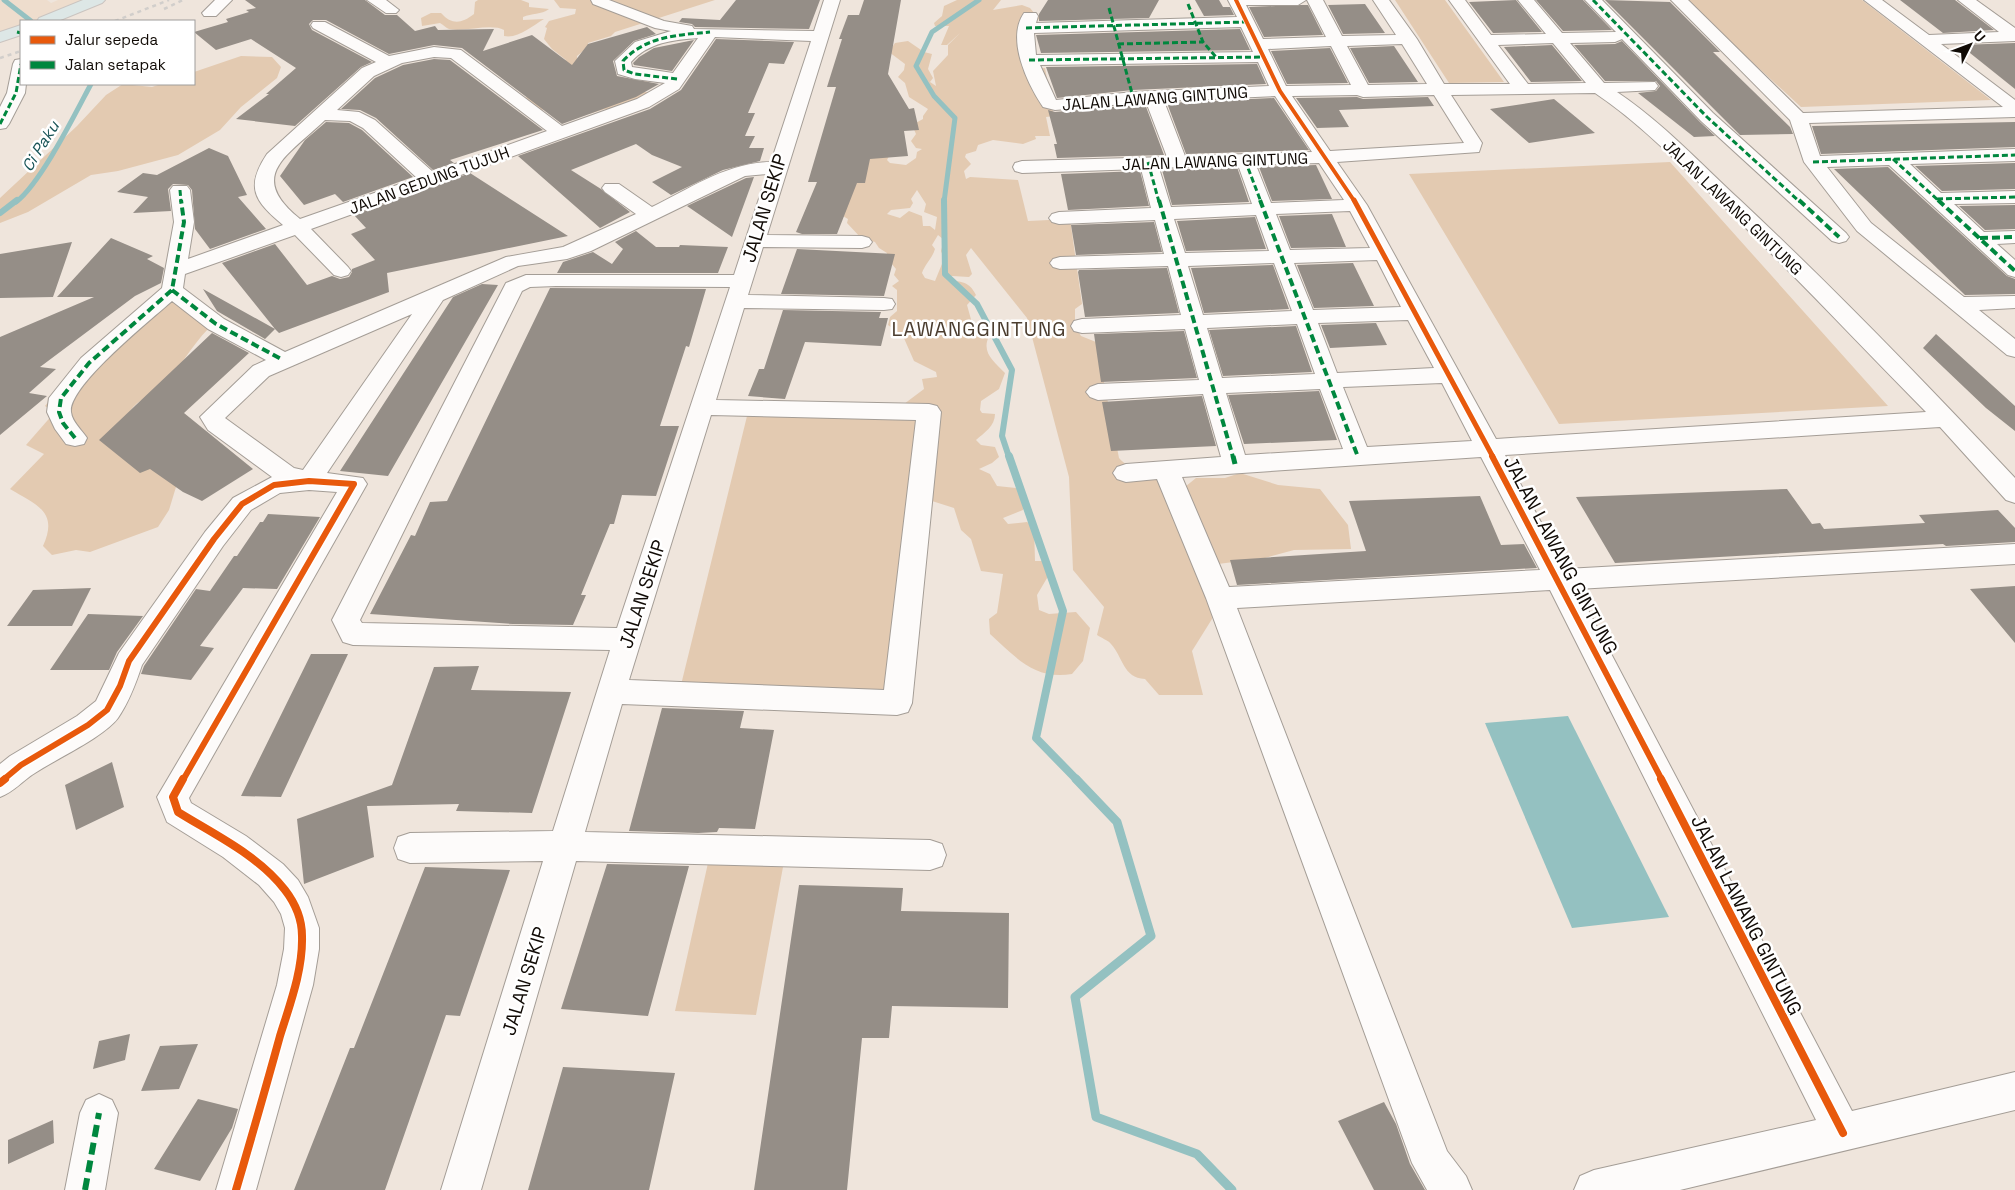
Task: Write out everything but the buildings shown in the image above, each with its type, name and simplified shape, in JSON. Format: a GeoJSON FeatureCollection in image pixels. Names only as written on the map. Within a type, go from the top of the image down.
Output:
{"type":"FeatureCollection","features":[{"type":"Feature","properties":{"kind":"main road"},"geometry":{"type":"LineString","coordinates":[[47,20],[97,0]]}},
{"type":"Feature","properties":{"kind":"main road"},"geometry":{"type":"LineString","coordinates":[[0,37],[20,32]]}},
{"type":"Feature","properties":{"kind":"street"},"geometry":{"type":"LineString","coordinates":[[210,13],[224,0]]}},
{"type":"Feature","properties":{"kind":"street"},"geometry":{"type":"LineString","coordinates":[[375,0],[391,10]]}},
{"type":"Feature","properties":{"kind":"street","name":"JALAN SEKIP"},"geometry":{"type":"LineString","coordinates":[[461,1190],[566,846],[611,691],[832,0]]}},
{"type":"Feature","properties":{"kind":"street","name":"JALAN LAWANG GINTUNG"},"geometry":{"type":"LineString","coordinates":[[1298,0],[1236,0],[1280,91],[1323,158],[1357,205],[1489,449],[1558,579],[1843,1134]]}},
{"type":"Feature","properties":{"kind":"street"},"geometry":{"type":"LineString","coordinates":[[1314,0],[1363,92]]}},
{"type":"Feature","properties":{"kind":"street","name":"JALAN LAWANG GINTUNG"},"geometry":{"type":"LineString","coordinates":[[1022,167],[1323,158],[1473,148],[1473,143],[1437,89],[1409,39],[1381,0]]}},
{"type":"Feature","properties":{"kind":"street"},"geometry":{"type":"LineString","coordinates":[[1457,0],[1523,89]]}},
{"type":"Feature","properties":{"kind":"street","name":"JALAN LAWANG GINTUNG"},"geometry":{"type":"LineString","coordinates":[[1526,0],[1599,88],[1620,102],[1670,146],[1763,233],[1946,419],[2015,494]]}},
{"type":"Feature","properties":{"kind":"street"},"geometry":{"type":"LineString","coordinates":[[1593,0],[1707,117],[1838,237]]}},
{"type":"Feature","properties":{"kind":"street"},"geometry":{"type":"LineString","coordinates":[[1679,0],[1798,118],[1813,162],[1864,227],[1956,304],[2015,350]]}},
{"type":"Feature","properties":{"kind":"street"},"geometry":{"type":"LineString","coordinates":[[1872,0],[2015,110]]}},
{"type":"Feature","properties":{"kind":"street"},"geometry":{"type":"LineString","coordinates":[[1966,0],[2015,36]]}},
{"type":"Feature","properties":{"kind":"street"},"geometry":{"type":"LineString","coordinates":[[598,1],[661,25],[710,32],[819,36]]}},
{"type":"Feature","properties":{"kind":"street"},"geometry":{"type":"LineString","coordinates":[[1188,4],[1195,25],[1204,42],[1216,57]]}},
{"type":"Feature","properties":{"kind":"street"},"geometry":{"type":"LineString","coordinates":[[1109,8],[1115,25],[1120,51],[1178,161]]}},
{"type":"Feature","properties":{"kind":"street","name":"JALAN LAWANG GINTUNG"},"geometry":{"type":"LineString","coordinates":[[1245,22],[1195,25],[1115,25],[1032,15],[1028,60],[1052,104],[1143,96],[1280,91],[1363,92],[1437,89],[1599,88]]}},
{"type":"Feature","properties":{"kind":"street"},"geometry":{"type":"LineString","coordinates":[[319,25],[387,62]]}},
{"type":"Feature","properties":{"kind":"street"},"geometry":{"type":"LineString","coordinates":[[677,79],[635,74],[624,70],[623,61],[629,52],[649,42],[670,35],[710,32]]}},
{"type":"Feature","properties":{"kind":"street","name":"JALAN GEDUNG TUJUH"},"geometry":{"type":"LineString","coordinates":[[174,280],[298,227],[643,103],[667,90],[710,32]]}},
{"type":"Feature","properties":{"kind":"street"},"geometry":{"type":"LineString","coordinates":[[1926,40],[2015,36]]}},
{"type":"Feature","properties":{"kind":"street"},"geometry":{"type":"LineString","coordinates":[[1485,40],[1615,38]]}},
{"type":"Feature","properties":{"kind":"street","name":"JALAN LAWANG GINTUNG"},"geometry":{"type":"LineString","coordinates":[[1028,60],[1120,51],[1216,57],[1336,41],[1409,39]]}},
{"type":"Feature","properties":{"kind":"street"},"geometry":{"type":"LineString","coordinates":[[1120,51],[1204,42]]}},
{"type":"Feature","properties":{"kind":"street"},"geometry":{"type":"LineString","coordinates":[[341,271],[298,227],[288,220],[270,199],[263,183],[266,172],[274,158],[361,77],[387,62],[422,54],[456,52],[560,133]]}},
{"type":"Feature","properties":{"kind":"street"},"geometry":{"type":"LineString","coordinates":[[0,124],[16,93],[20,64]]}},
{"type":"Feature","properties":{"kind":"street"},"geometry":{"type":"LineString","coordinates":[[1599,88],[1649,86]]}},
{"type":"Feature","properties":{"kind":"street"},"geometry":{"type":"LineString","coordinates":[[1798,118],[2015,110]]}},
{"type":"Feature","properties":{"kind":"street"},"geometry":{"type":"LineString","coordinates":[[322,114],[353,116],[369,124],[429,179]]}},
{"type":"Feature","properties":{"kind":"street"},"geometry":{"type":"LineString","coordinates":[[1813,162],[2014,156]]}},
{"type":"Feature","properties":{"kind":"street"},"geometry":{"type":"LineString","coordinates":[[1893,159],[2015,271]]}},
{"type":"Feature","properties":{"kind":"street","name":"JALAN LAWANG GINTUNG"},"geometry":{"type":"LineString","coordinates":[[1245,160],[1358,456]]}},
{"type":"Feature","properties":{"kind":"street","name":"JALAN LAWANG GINTUNG"},"geometry":{"type":"LineString","coordinates":[[1148,162],[1235,464]]}},
{"type":"Feature","properties":{"kind":"street"},"geometry":{"type":"LineString","coordinates":[[309,481],[286,474],[216,424],[212,417],[261,370],[513,261],[567,253],[584,247],[652,216],[739,172],[756,168],[777,168]]}},
{"type":"Feature","properties":{"kind":"street"},"geometry":{"type":"LineString","coordinates":[[612,188],[652,216]]}},
{"type":"Feature","properties":{"kind":"street"},"geometry":{"type":"LineString","coordinates":[[75,438],[63,423],[59,412],[61,398],[89,363],[174,280],[184,222],[180,190]]}},
{"type":"Feature","properties":{"kind":"street"},"geometry":{"type":"LineString","coordinates":[[1937,199],[2015,197]]}},
{"type":"Feature","properties":{"kind":"street"},"geometry":{"type":"LineString","coordinates":[[1059,218],[1357,205]]}},
{"type":"Feature","properties":{"kind":"street"},"geometry":{"type":"LineString","coordinates":[[1980,238],[2015,237]]}},
{"type":"Feature","properties":{"kind":"street"},"geometry":{"type":"LineString","coordinates":[[754,241],[862,242]]}},
{"type":"Feature","properties":{"kind":"street"},"geometry":{"type":"LineString","coordinates":[[1060,263],[1382,254]]}},
{"type":"Feature","properties":{"kind":"street"},"geometry":{"type":"LineString","coordinates":[[174,280],[216,324],[283,360]]}},
{"type":"Feature","properties":{"kind":"street"},"geometry":{"type":"LineString","coordinates":[[628,639],[353,634],[346,620],[513,287],[526,281],[556,280],[738,291],[884,304]]}},
{"type":"Feature","properties":{"kind":"street"},"geometry":{"type":"LineString","coordinates":[[309,481],[435,296]]}},
{"type":"Feature","properties":{"kind":"street"},"geometry":{"type":"LineString","coordinates":[[1956,304],[2015,302]]}},
{"type":"Feature","properties":{"kind":"street"},"geometry":{"type":"LineString","coordinates":[[1082,326],[1414,313]]}},
{"type":"Feature","properties":{"kind":"street"},"geometry":{"type":"LineString","coordinates":[[1098,392],[1448,374]]}},
{"type":"Feature","properties":{"kind":"street"},"geometry":{"type":"LineString","coordinates":[[611,691],[897,703],[929,412],[702,407]]}},
{"type":"Feature","properties":{"kind":"street","name":"JALAN LAWANG GINTUNG"},"geometry":{"type":"LineString","coordinates":[[1126,473],[1235,464],[1946,419]]}},
{"type":"Feature","properties":{"kind":"street"},"geometry":{"type":"LineString","coordinates":[[1166,470],[1220,598],[1432,1163],[1452,1190]]}},
{"type":"Feature","properties":{"kind":"street"},"geometry":{"type":"LineString","coordinates":[[0,783],[21,765],[88,725],[106,710],[120,686],[129,661],[214,539],[242,504],[274,485],[309,481],[354,484],[173,797],[178,812],[266,868],[287,889],[296,907],[302,928],[302,955],[236,1190]]}},
{"type":"Feature","properties":{"kind":"street","name":"JALAN LAWANG GINTUNG"},"geometry":{"type":"LineString","coordinates":[[1220,598],[2015,554]]}},
{"type":"Feature","properties":{"kind":"street"},"geometry":{"type":"LineString","coordinates":[[410,848],[566,846],[930,855]]}},
{"type":"Feature","properties":{"kind":"street"},"geometry":{"type":"LineString","coordinates":[[1594,1190],[1843,1134],[2015,1091]]}},
{"type":"Feature","properties":{"kind":"street"},"geometry":{"type":"LineString","coordinates":[[85,1190],[99,1113]]}},
{"type":"Feature","properties":{"kind":"shaded area"},"geometry":{"type":"Polygon","coordinates":[[[0,0],[47,0],[51,3],[58,0],[92,0],[41,20],[20,20],[20,27],[0,34],[0,0]]]}},
{"type":"Feature","properties":{"kind":"shaded area"},"geometry":{"type":"Polygon","coordinates":[[[478,0],[521,0],[529,3],[529,7],[549,9],[523,17],[523,20],[544,19],[514,36],[504,36],[504,30],[493,27],[456,30],[449,29],[440,23],[422,26],[421,18],[431,13],[441,13],[449,20],[457,22],[465,20],[474,14],[475,2],[478,0]]]}},
{"type":"Feature","properties":{"kind":"shaded area"},"geometry":{"type":"Polygon","coordinates":[[[554,0],[715,0],[615,32],[611,36],[588,43],[588,47],[577,56],[577,61],[629,84],[647,81],[649,85],[643,92],[656,92],[618,114],[605,109],[589,114],[588,110],[556,105],[536,112],[526,97],[537,89],[555,68],[566,60],[552,49],[544,39],[547,28],[545,27],[549,21],[575,14],[576,9],[560,8],[554,0]]]}},
{"type":"Feature","properties":{"kind":"shaded area"},"geometry":{"type":"Polygon","coordinates":[[[957,0],[1001,0],[993,10],[1022,5],[1041,16],[1031,29],[1033,39],[1024,40],[1031,69],[1045,68],[1054,116],[1046,117],[1050,136],[1035,136],[1036,139],[1023,144],[993,140],[978,145],[976,151],[966,154],[965,157],[971,164],[964,171],[966,179],[970,177],[1018,180],[1028,221],[1070,219],[1082,304],[1075,309],[1075,326],[1081,336],[1096,342],[1119,458],[1127,465],[1136,468],[1157,465],[1175,495],[1196,478],[1225,478],[1240,473],[1278,485],[1320,489],[1348,525],[1351,549],[1294,550],[1265,558],[1218,564],[1210,592],[1212,619],[1192,651],[1203,695],[1159,695],[1145,679],[1132,675],[1124,666],[1111,644],[1097,635],[1104,607],[1073,570],[1069,477],[1027,318],[971,248],[966,255],[972,274],[969,277],[952,276],[948,280],[965,283],[973,290],[976,295],[967,305],[972,323],[985,327],[989,336],[987,342],[988,352],[993,361],[1005,373],[999,389],[981,401],[980,410],[982,413],[995,414],[995,418],[989,429],[976,440],[981,445],[995,447],[999,457],[992,463],[979,469],[990,474],[997,486],[1016,488],[1027,497],[1023,510],[1003,518],[1008,524],[1027,522],[1034,527],[1035,561],[1045,561],[1050,573],[1037,595],[1039,610],[1049,614],[1076,612],[1090,628],[1083,661],[1072,674],[1046,674],[1026,665],[990,634],[989,619],[997,613],[1003,574],[981,571],[971,539],[961,530],[954,508],[910,494],[884,697],[680,689],[749,408],[920,415],[915,452],[932,430],[933,414],[924,409],[909,411],[904,404],[924,389],[922,379],[937,377],[936,372],[914,361],[903,336],[888,325],[890,317],[897,311],[897,290],[892,286],[899,281],[894,275],[896,269],[886,257],[887,253],[879,248],[875,242],[861,238],[847,223],[848,219],[836,212],[844,207],[842,199],[852,194],[838,186],[835,179],[845,175],[852,167],[867,161],[861,154],[870,151],[871,139],[855,135],[856,128],[847,127],[841,121],[865,117],[882,123],[886,128],[884,136],[890,141],[885,147],[890,154],[887,160],[890,163],[906,165],[916,158],[917,152],[922,149],[916,148],[911,141],[916,134],[912,125],[923,119],[928,109],[909,97],[905,83],[898,77],[904,70],[905,64],[889,52],[895,43],[908,41],[924,52],[932,54],[928,69],[933,78],[930,82],[936,86],[933,71],[948,55],[948,45],[960,33],[947,45],[941,45],[949,26],[935,26],[934,23],[942,16],[944,6],[957,0]],[[917,190],[911,199],[913,203],[910,208],[891,210],[887,214],[900,218],[909,211],[922,216],[923,226],[930,226],[935,230],[937,217],[924,212],[926,204],[917,190]],[[938,235],[932,245],[935,249],[934,253],[922,273],[925,278],[935,281],[944,259],[941,251],[944,240],[938,235]]]}},
{"type":"Feature","properties":{"kind":"shaded area"},"geometry":{"type":"Polygon","coordinates":[[[1395,0],[1445,0],[1504,82],[1449,83],[1395,0]]]}},
{"type":"Feature","properties":{"kind":"shaded area"},"geometry":{"type":"Polygon","coordinates":[[[1685,0],[1862,0],[1991,100],[1801,107],[1685,0]]]}},
{"type":"Feature","properties":{"kind":"shaded area"},"geometry":{"type":"Polygon","coordinates":[[[241,56],[272,57],[281,67],[277,78],[241,107],[220,130],[178,155],[118,171],[91,175],[28,212],[0,223],[0,198],[77,126],[106,95],[121,85],[152,87],[158,85],[195,85],[195,72],[241,56]]]}},
{"type":"Feature","properties":{"kind":"shaded area"},"geometry":{"type":"Polygon","coordinates":[[[1670,162],[1888,406],[1559,424],[1409,174],[1670,162]]]}},
{"type":"Feature","properties":{"kind":"shaded area"},"geometry":{"type":"Polygon","coordinates":[[[169,299],[182,303],[208,329],[167,381],[130,411],[174,475],[176,487],[169,510],[158,527],[90,552],[76,550],[52,555],[43,546],[48,525],[42,510],[10,489],[44,454],[26,445],[54,413],[45,406],[85,357],[113,330],[129,318],[169,299]]]}},
{"type":"Feature","properties":{"kind":"shaded area"},"geometry":{"type":"Polygon","coordinates":[[[708,863],[783,867],[756,1015],[675,1011],[708,863]]]}},
{"type":"Feature","properties":{"kind":"water"},"geometry":{"type":"Polygon","coordinates":[[[1568,716],[1669,917],[1572,928],[1485,723],[1568,716]]]}},
{"type":"Feature","properties":{"kind":"waterway","name":"Ci Paku"},"geometry":{"type":"LineString","coordinates":[[4,0],[30,20]]}},
{"type":"Feature","properties":{"kind":"waterway"},"geometry":{"type":"LineString","coordinates":[[944,202],[955,118],[934,96],[916,66],[932,32],[979,0]]}},
{"type":"Feature","properties":{"kind":"waterway","name":"Ci Paku"},"geometry":{"type":"LineString","coordinates":[[16,202],[36,180],[67,130],[90,85]]}},
{"type":"Feature","properties":{"kind":"waterway","name":"Ci Paku"},"geometry":{"type":"LineString","coordinates":[[0,213],[17,200]]}},
{"type":"Feature","properties":{"kind":"waterway"},"geometry":{"type":"LineString","coordinates":[[944,202],[945,274],[977,304],[1012,370],[1002,436],[1009,457]]}},
{"type":"Feature","properties":{"kind":"waterway"},"geometry":{"type":"LineString","coordinates":[[1009,456],[1063,611],[1036,738],[1077,780]]}},
{"type":"Feature","properties":{"kind":"waterway"},"geometry":{"type":"LineString","coordinates":[[1076,779],[1117,822],[1151,936],[1075,997],[1096,1117],[1197,1154],[1232,1190]]}},
{"type":"Feature","properties":{"kind":"railway"},"geometry":{"type":"LineString","coordinates":[[118,20],[169,0]]}},
{"type":"Feature","properties":{"kind":"railway"},"geometry":{"type":"LineString","coordinates":[[164,9],[183,0]]}},
{"type":"Feature","properties":{"kind":"railway"},"geometry":{"type":"LineString","coordinates":[[0,58],[20,51]]}},
{"type":"Feature","properties":{"kind":"marked path"},"geometry":{"type":"LineString","coordinates":[[1593,0],[1707,117],[1839,237]]}},
{"type":"Feature","properties":{"kind":"marked path"},"geometry":{"type":"LineString","coordinates":[[1188,4],[1203,42],[1216,57]]}},
{"type":"Feature","properties":{"kind":"marked path"},"geometry":{"type":"LineString","coordinates":[[1109,8],[1133,97]]}},
{"type":"Feature","properties":{"kind":"marked path"},"geometry":{"type":"LineString","coordinates":[[1026,28],[1245,22]]}},
{"type":"Feature","properties":{"kind":"marked path"},"geometry":{"type":"LineString","coordinates":[[677,79],[635,74],[624,70],[623,61],[631,52],[651,41],[675,35],[710,32]]}},
{"type":"Feature","properties":{"kind":"marked path"},"geometry":{"type":"LineString","coordinates":[[1118,44],[1203,42]]}},
{"type":"Feature","properties":{"kind":"marked path"},"geometry":{"type":"LineString","coordinates":[[1029,60],[1264,57]]}},
{"type":"Feature","properties":{"kind":"marked path"},"geometry":{"type":"LineString","coordinates":[[0,124],[16,93],[20,70]]}},
{"type":"Feature","properties":{"kind":"marked path"},"geometry":{"type":"LineString","coordinates":[[1813,162],[2015,155]]}},
{"type":"Feature","properties":{"kind":"marked path"},"geometry":{"type":"LineString","coordinates":[[1893,159],[2015,271]]}},
{"type":"Feature","properties":{"kind":"marked path"},"geometry":{"type":"LineString","coordinates":[[1245,160],[1358,457]]}},
{"type":"Feature","properties":{"kind":"marked path"},"geometry":{"type":"LineString","coordinates":[[1148,162],[1235,464]]}},
{"type":"Feature","properties":{"kind":"marked path"},"geometry":{"type":"LineString","coordinates":[[75,438],[63,423],[59,412],[61,398],[89,363],[172,290],[184,222],[180,190]]}},
{"type":"Feature","properties":{"kind":"marked path"},"geometry":{"type":"LineString","coordinates":[[1937,199],[2015,197]]}},
{"type":"Feature","properties":{"kind":"marked path"},"geometry":{"type":"LineString","coordinates":[[1980,238],[2015,237]]}},
{"type":"Feature","properties":{"kind":"marked path"},"geometry":{"type":"LineString","coordinates":[[172,290],[216,324],[283,360]]}},
{"type":"Feature","properties":{"kind":"marked path"},"geometry":{"type":"LineString","coordinates":[[85,1190],[99,1113]]}},
{"type":"Feature","properties":{"kind":"cycle path"},"geometry":{"type":"LineString","coordinates":[[1236,0],[1280,91],[1357,205],[1489,449],[1558,579],[1843,1133]]}},
{"type":"Feature","properties":{"kind":"cycle path"},"geometry":{"type":"LineString","coordinates":[[0,783],[21,765],[88,725],[107,710],[120,686],[129,661],[214,539],[242,504],[274,485],[309,481],[354,484],[173,797],[178,812],[254,860],[271,875],[286,891],[296,908],[302,928],[302,949],[295,985],[236,1190]]}},
{"type":"Feature","properties":{"kind":"district","name":"LAWANGGINTUNG"},"geometry":{"type":"Point","coordinates":[979,329]}}]}
